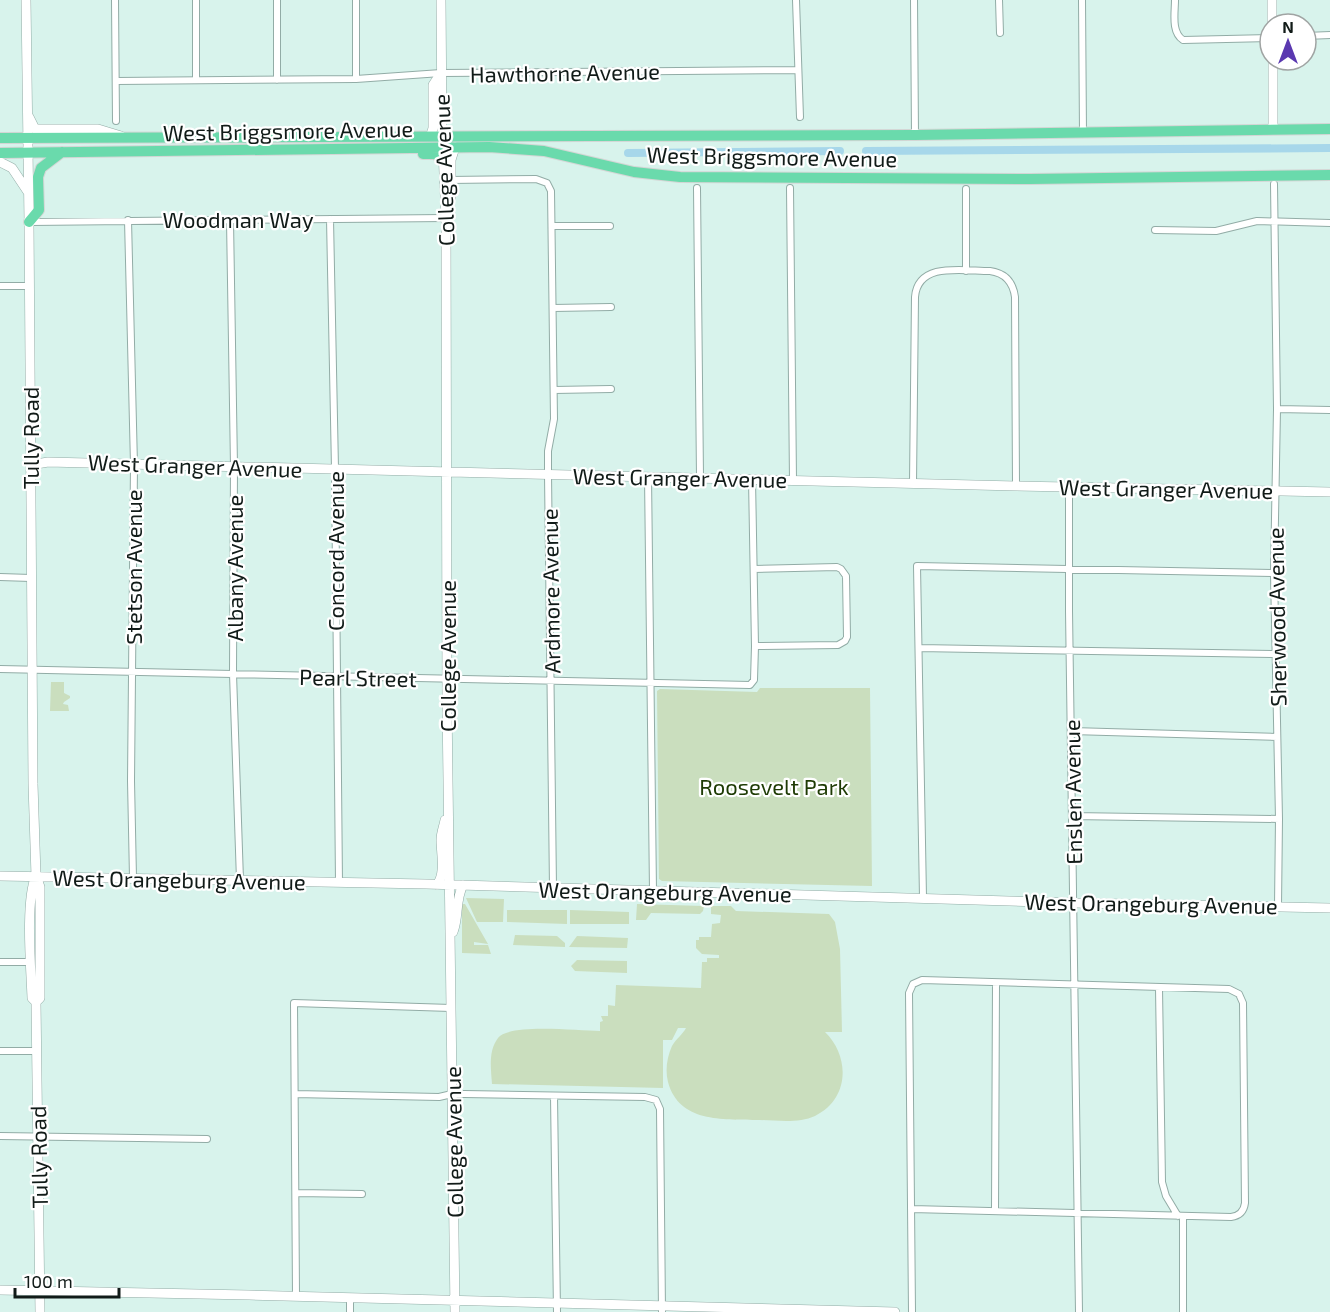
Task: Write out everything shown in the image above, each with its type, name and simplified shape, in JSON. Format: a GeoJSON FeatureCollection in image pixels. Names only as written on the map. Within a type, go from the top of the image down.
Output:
{"type":"FeatureCollection","features":[{"type":"Feature","properties":{"kind":"main road","name":"West Briggsmore Avenue"},"geometry":{"type":"LineString","coordinates":[[0,138],[915,135],[1330,129]]}},
{"type":"Feature","properties":{"kind":"main road","name":"West Briggsmore Avenue"},"geometry":{"type":"LineString","coordinates":[[0,153],[336,149],[443,152],[455,147],[531,149],[634,172],[680,177],[1030,179],[1330,175]]}},
{"type":"Feature","properties":{"kind":"main road"},"geometry":{"type":"LineString","coordinates":[[30,222],[39,210],[38,177],[41,168],[62,152]]}},
{"type":"Feature","properties":{"kind":"street","name":"Tully Road"},"geometry":{"type":"LineString","coordinates":[[26,0],[30,222],[32,669],[36,876],[40,886],[40,998],[36,1002],[40,1312]]}},
{"type":"Feature","properties":{"kind":"street"},"geometry":{"type":"LineString","coordinates":[[115,0],[116,121]]}},
{"type":"Feature","properties":{"kind":"street"},"geometry":{"type":"LineString","coordinates":[[196,0],[196,81]]}},
{"type":"Feature","properties":{"kind":"street"},"geometry":{"type":"LineString","coordinates":[[277,0],[277,80]]}},
{"type":"Feature","properties":{"kind":"street"},"geometry":{"type":"LineString","coordinates":[[356,0],[356,79]]}},
{"type":"Feature","properties":{"kind":"street","name":"College Avenue"},"geometry":{"type":"LineString","coordinates":[[441,0],[441,73],[436,135],[443,152],[451,211],[446,218],[446,472],[455,1312]]}},
{"type":"Feature","properties":{"kind":"street"},"geometry":{"type":"LineString","coordinates":[[796,0],[800,117]]}},
{"type":"Feature","properties":{"kind":"street"},"geometry":{"type":"LineString","coordinates":[[914,0],[915,135]]}},
{"type":"Feature","properties":{"kind":"street"},"geometry":{"type":"LineString","coordinates":[[999,0],[1000,33]]}},
{"type":"Feature","properties":{"kind":"street"},"geometry":{"type":"LineString","coordinates":[[1082,0],[1083,133]]}},
{"type":"Feature","properties":{"kind":"street"},"geometry":{"type":"LineString","coordinates":[[1175,0],[1175,31],[1183,40],[1258,38]]}},
{"type":"Feature","properties":{"kind":"street","name":"Hawthorne Avenue"},"geometry":{"type":"LineString","coordinates":[[116,81],[356,79],[441,73],[798,70]]}},
{"type":"Feature","properties":{"kind":"street"},"geometry":{"type":"LineString","coordinates":[[1273,72],[1273,129]]}},
{"type":"Feature","properties":{"kind":"street"},"geometry":{"type":"LineString","coordinates":[[433,85],[441,73]]}},
{"type":"Feature","properties":{"kind":"street"},"geometry":{"type":"LineString","coordinates":[[426,75],[431,78],[433,85],[433,128],[436,135]]}},
{"type":"Feature","properties":{"kind":"street"},"geometry":{"type":"LineString","coordinates":[[28,111],[35,129],[98,129],[126,137]]}},
{"type":"Feature","properties":{"kind":"street"},"geometry":{"type":"LineString","coordinates":[[448,180],[455,147]]}},
{"type":"Feature","properties":{"kind":"street"},"geometry":{"type":"LineString","coordinates":[[0,162],[12,168],[29,193]]}},
{"type":"Feature","properties":{"kind":"street","name":"Ardmore Avenue"},"geometry":{"type":"LineString","coordinates":[[448,180],[543,180],[550,186],[551,191],[554,419],[548,451],[548,474],[553,888]]}},
{"type":"Feature","properties":{"kind":"street","name":"Sherwood Avenue"},"geometry":{"type":"LineString","coordinates":[[1274,184],[1277,409],[1274,573],[1279,819],[1278,906]]}},
{"type":"Feature","properties":{"kind":"street"},"geometry":{"type":"LineString","coordinates":[[697,188],[700,477]]}},
{"type":"Feature","properties":{"kind":"street"},"geometry":{"type":"LineString","coordinates":[[790,188],[793,480]]}},
{"type":"Feature","properties":{"kind":"street"},"geometry":{"type":"LineString","coordinates":[[966,189],[966,271]]}},
{"type":"Feature","properties":{"kind":"street","name":"Woodman Way"},"geometry":{"type":"LineString","coordinates":[[30,222],[446,218]]}},
{"type":"Feature","properties":{"kind":"street","name":"Concord Avenue"},"geometry":{"type":"LineString","coordinates":[[330,219],[339,883]]}},
{"type":"Feature","properties":{"kind":"street","name":"Stetson Avenue"},"geometry":{"type":"LineString","coordinates":[[128,220],[134,465],[130,781],[133,878]]}},
{"type":"Feature","properties":{"kind":"street","name":"Albany Avenue"},"geometry":{"type":"LineString","coordinates":[[230,220],[234,466],[233,674],[240,880]]}},
{"type":"Feature","properties":{"kind":"street"},"geometry":{"type":"LineString","coordinates":[[1155,230],[1212,231],[1257,221],[1330,223]]}},
{"type":"Feature","properties":{"kind":"street"},"geometry":{"type":"LineString","coordinates":[[552,226],[610,226]]}},
{"type":"Feature","properties":{"kind":"street"},"geometry":{"type":"LineString","coordinates":[[913,483],[915,291],[920,280],[930,273],[966,271],[998,273],[1008,279],[1014,291],[1016,486]]}},
{"type":"Feature","properties":{"kind":"street"},"geometry":{"type":"LineString","coordinates":[[0,286],[29,286]]}},
{"type":"Feature","properties":{"kind":"street"},"geometry":{"type":"LineString","coordinates":[[553,308],[611,307]]}},
{"type":"Feature","properties":{"kind":"street"},"geometry":{"type":"LineString","coordinates":[[554,390],[611,389]]}},
{"type":"Feature","properties":{"kind":"street"},"geometry":{"type":"LineString","coordinates":[[1277,409],[1330,410]]}},
{"type":"Feature","properties":{"kind":"street","name":"West Granger Avenue"},"geometry":{"type":"LineString","coordinates":[[31,465],[48,462],[1330,492]]}},
{"type":"Feature","properties":{"kind":"street"},"geometry":{"type":"LineString","coordinates":[[648,476],[652,684],[652,891]]}},
{"type":"Feature","properties":{"kind":"street"},"geometry":{"type":"LineString","coordinates":[[752,479],[755,646],[838,645],[847,637],[846,576],[844,572],[837,567],[754,569]]}},
{"type":"Feature","properties":{"kind":"street","name":"Enslen Avenue"},"geometry":{"type":"LineString","coordinates":[[1069,487],[1079,1312]]}},
{"type":"Feature","properties":{"kind":"street"},"geometry":{"type":"LineString","coordinates":[[923,897],[917,566],[1274,573]]}},
{"type":"Feature","properties":{"kind":"street"},"geometry":{"type":"LineString","coordinates":[[0,577],[31,578]]}},
{"type":"Feature","properties":{"kind":"street","name":"Pearl Street"},"geometry":{"type":"LineString","coordinates":[[0,669],[652,684],[753,684],[755,646]]}},
{"type":"Feature","properties":{"kind":"street"},"geometry":{"type":"LineString","coordinates":[[919,648],[1276,654]]}},
{"type":"Feature","properties":{"kind":"street"},"geometry":{"type":"LineString","coordinates":[[1072,731],[1277,737]]}},
{"type":"Feature","properties":{"kind":"street"},"geometry":{"type":"LineString","coordinates":[[437,885],[441,880],[442,872],[441,837],[449,806]]}},
{"type":"Feature","properties":{"kind":"street"},"geometry":{"type":"LineString","coordinates":[[1072,816],[1279,819]]}},
{"type":"Feature","properties":{"kind":"street","name":"West Orangeburg Avenue"},"geometry":{"type":"LineString","coordinates":[[0,876],[462,885],[1330,908]]}},
{"type":"Feature","properties":{"kind":"street","name":"Tully Road"},"geometry":{"type":"LineString","coordinates":[[36,876],[31,886],[32,998],[36,1002]]}},
{"type":"Feature","properties":{"kind":"street"},"geometry":{"type":"LineString","coordinates":[[450,939],[458,921],[458,900],[462,885]]}},
{"type":"Feature","properties":{"kind":"street"},"geometry":{"type":"LineString","coordinates":[[0,962],[31,962]]}},
{"type":"Feature","properties":{"kind":"street"},"geometry":{"type":"LineString","coordinates":[[912,1209],[1231,1217],[1241,1213],[1245,1203],[1243,1004],[1239,994],[1229,989],[1075,984],[922,980],[913,984],[909,993],[912,1312]]}},
{"type":"Feature","properties":{"kind":"street"},"geometry":{"type":"LineString","coordinates":[[994,1211],[996,983]]}},
{"type":"Feature","properties":{"kind":"street"},"geometry":{"type":"LineString","coordinates":[[1159,988],[1162,1182],[1166,1196],[1180,1216],[1184,1312]]}},
{"type":"Feature","properties":{"kind":"street"},"geometry":{"type":"LineString","coordinates":[[296,1296],[294,1004],[451,1008]]}},
{"type":"Feature","properties":{"kind":"street"},"geometry":{"type":"LineString","coordinates":[[0,1051],[36,1051]]}},
{"type":"Feature","properties":{"kind":"street"},"geometry":{"type":"LineString","coordinates":[[295,1094],[439,1097],[452,1094],[652,1098],[656,1100],[660,1109],[661,1309]]}},
{"type":"Feature","properties":{"kind":"street"},"geometry":{"type":"LineString","coordinates":[[554,1096],[557,1307]]}},
{"type":"Feature","properties":{"kind":"street"},"geometry":{"type":"LineString","coordinates":[[0,1136],[207,1139]]}},
{"type":"Feature","properties":{"kind":"street"},"geometry":{"type":"LineString","coordinates":[[297,1193],[362,1194]]}},
{"type":"Feature","properties":{"kind":"street"},"geometry":{"type":"LineString","coordinates":[[0,1290],[455,1300],[557,1307],[895,1312]]}},
{"type":"Feature","properties":{"kind":"street"},"geometry":{"type":"LineString","coordinates":[[350,1297],[350,1312]]}},
{"type":"Feature","properties":{"kind":"green space"},"geometry":{"type":"Polygon","coordinates":[[[51,682],[64,682],[64,693],[70,698],[63,704],[68,705],[69,711],[50,711],[51,682]]]}},
{"type":"Feature","properties":{"kind":"green space","name":"Roosevelt Park"},"geometry":{"type":"Polygon","coordinates":[[[760,688],[870,688],[872,886],[662,881],[659,879],[657,691],[660,689],[757,692],[760,688]]]}},
{"type":"Feature","properties":{"kind":"green space"},"geometry":{"type":"Polygon","coordinates":[[[466,898],[504,899],[503,922],[477,922],[466,898]]]}},
{"type":"Feature","properties":{"kind":"green space"},"geometry":{"type":"Polygon","coordinates":[[[462,904],[465,904],[488,944],[474,942],[474,945],[488,945],[491,954],[462,953],[462,904]]]}},
{"type":"Feature","properties":{"kind":"green space"},"geometry":{"type":"Polygon","coordinates":[[[637,904],[704,906],[700,914],[651,913],[646,920],[636,920],[637,904]]]}},
{"type":"Feature","properties":{"kind":"green space"},"geometry":{"type":"Polygon","coordinates":[[[711,906],[731,906],[736,911],[829,914],[835,922],[840,949],[842,1032],[825,1032],[839,1053],[842,1077],[835,1099],[827,1108],[815,1116],[786,1121],[717,1118],[692,1112],[674,1095],[667,1073],[672,1046],[686,1028],[678,1028],[672,1040],[663,1040],[663,1088],[492,1084],[493,1049],[498,1038],[505,1033],[529,1029],[600,1031],[600,1022],[603,1021],[601,1016],[608,1016],[608,1005],[615,1006],[616,985],[701,988],[702,962],[707,962],[707,958],[719,958],[719,955],[702,954],[696,948],[696,940],[699,940],[699,937],[711,937],[712,924],[720,923],[721,915],[711,914],[711,906]]]}},
{"type":"Feature","properties":{"kind":"green space"},"geometry":{"type":"Polygon","coordinates":[[[507,910],[567,910],[567,924],[507,922],[507,910]]]}},
{"type":"Feature","properties":{"kind":"green space"},"geometry":{"type":"Polygon","coordinates":[[[570,910],[629,912],[629,924],[570,924],[570,910]]]}},
{"type":"Feature","properties":{"kind":"green space"},"geometry":{"type":"Polygon","coordinates":[[[515,935],[557,936],[565,943],[565,947],[513,945],[515,935]]]}},
{"type":"Feature","properties":{"kind":"green space"},"geometry":{"type":"Polygon","coordinates":[[[577,936],[628,938],[627,948],[569,947],[577,936]]]}},
{"type":"Feature","properties":{"kind":"green space"},"geometry":{"type":"Polygon","coordinates":[[[577,960],[627,961],[627,973],[575,971],[571,966],[577,960]]]}},
{"type":"Feature","properties":{"kind":"waterway"},"geometry":{"type":"LineString","coordinates":[[866,151],[1330,148]]}},
{"type":"Feature","properties":{"kind":"waterway"},"geometry":{"type":"LineString","coordinates":[[628,153],[840,151]]}}]}
